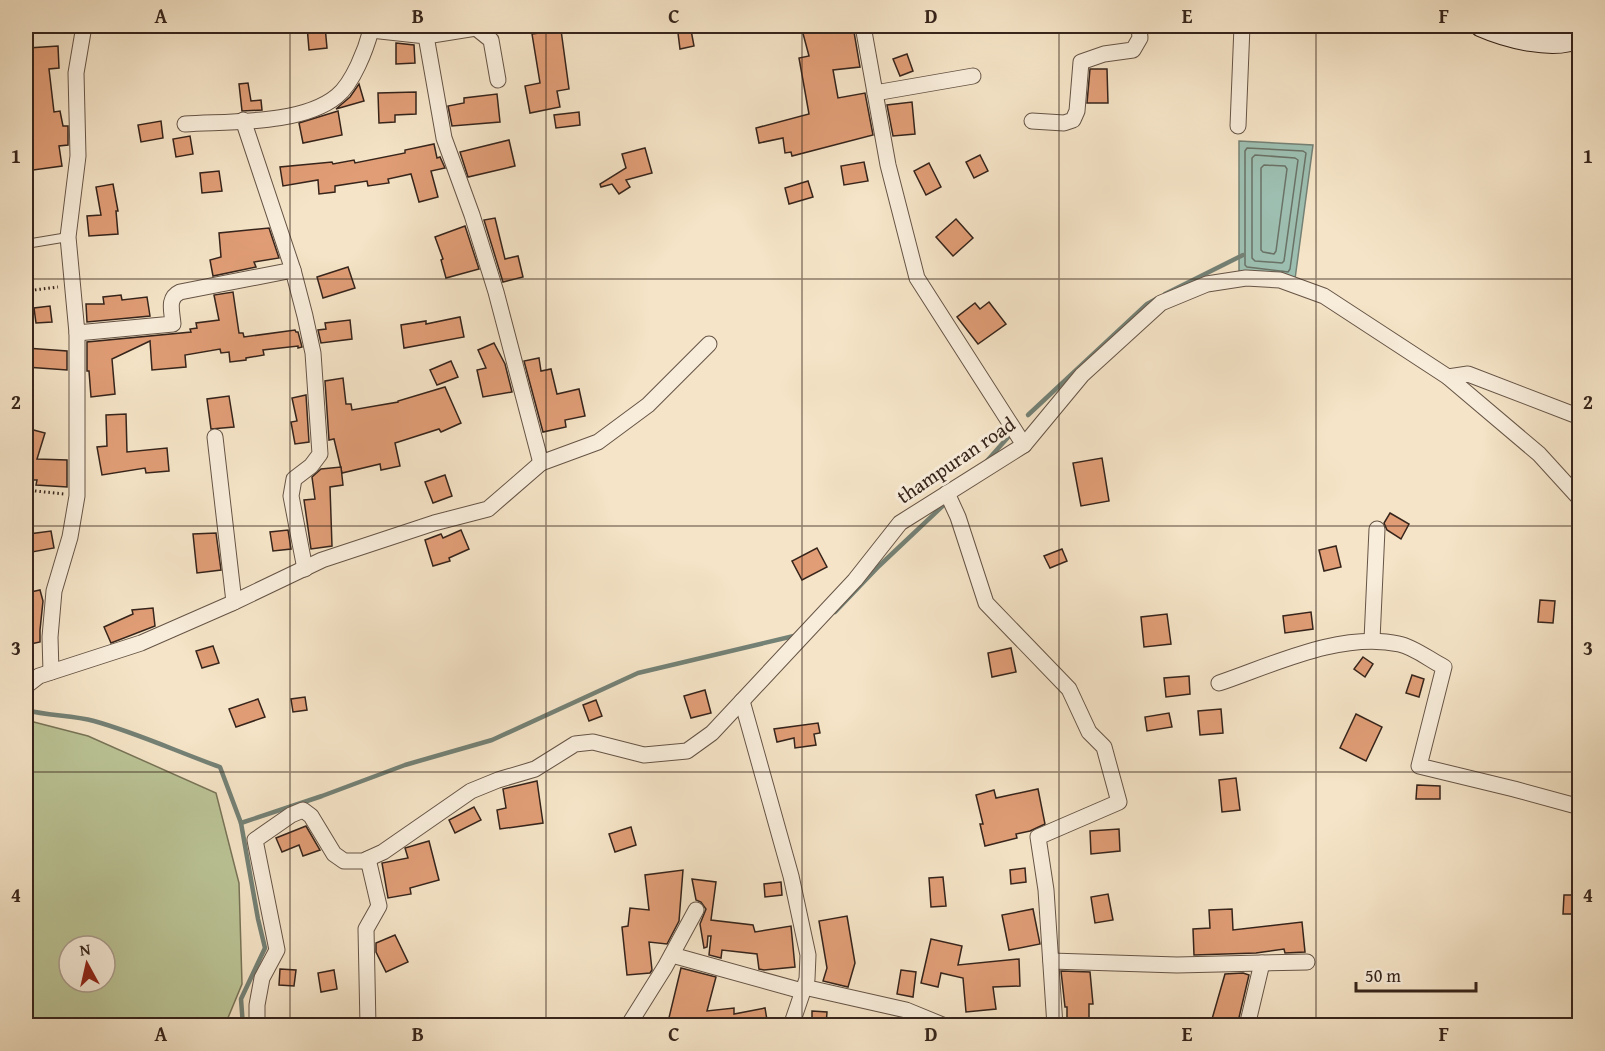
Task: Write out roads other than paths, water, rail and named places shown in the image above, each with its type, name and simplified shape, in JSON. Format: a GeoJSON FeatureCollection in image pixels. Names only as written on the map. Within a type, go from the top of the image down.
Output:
{"type":"FeatureCollection","features":[{"type":"Feature","properties":{"kind":"main road"},"geometry":{"type":"LineString","coordinates":[[1481,26],[1500,34],[1545,42],[1573,40],[1580,37]]}},
{"type":"Feature","properties":{"kind":"street"},"geometry":{"type":"LineString","coordinates":[[51,672],[50,637],[54,591],[70,537],[77,496],[77,333],[68,237],[78,156],[76,73],[84,26]]}},
{"type":"Feature","properties":{"kind":"street"},"geometry":{"type":"LineString","coordinates":[[863,26],[888,165],[917,278],[1024,445]]}},
{"type":"Feature","properties":{"kind":"street"},"geometry":{"type":"LineString","coordinates":[[1032,121],[1064,123],[1073,120],[1077,111],[1082,62],[1104,54],[1132,50],[1140,38],[1139,26]]}},
{"type":"Feature","properties":{"kind":"street"},"geometry":{"type":"LineString","coordinates":[[1238,126],[1242,26]]}},
{"type":"Feature","properties":{"kind":"street"},"geometry":{"type":"LineString","coordinates":[[185,124],[282,117],[317,109],[339,95],[365,53],[371,28],[426,36],[476,27],[491,40],[498,80]]}},
{"type":"Feature","properties":{"kind":"street"},"geometry":{"type":"LineString","coordinates":[[426,36],[444,138],[472,215],[507,330],[541,463]]}},
{"type":"Feature","properties":{"kind":"street"},"geometry":{"type":"LineString","coordinates":[[875,93],[973,76]]}},
{"type":"Feature","properties":{"kind":"street"},"geometry":{"type":"LineString","coordinates":[[243,120],[293,270],[313,353],[320,454],[311,466],[294,479],[291,488],[305,569]]}},
{"type":"Feature","properties":{"kind":"street"},"geometry":{"type":"LineString","coordinates":[[77,333],[173,324],[171,299],[173,295],[293,270]]}},
{"type":"Feature","properties":{"kind":"street","name":"thampuran road"},"geometry":{"type":"LineString","coordinates":[[368,859],[383,852],[424,825],[471,791],[535,769],[574,744],[593,742],[644,754],[687,751],[712,733],[742,701],[855,580],[900,523],[1024,445],[1082,375],[1161,303],[1207,284],[1246,278],[1280,280],[1324,296],[1448,376],[1539,454],[1580,499]]}},
{"type":"Feature","properties":{"kind":"street"},"geometry":{"type":"LineString","coordinates":[[26,686],[39,676],[141,643],[322,560],[434,523],[488,509],[541,463],[598,442],[648,405],[709,344]]}},
{"type":"Feature","properties":{"kind":"street"},"geometry":{"type":"LineString","coordinates":[[1448,376],[1467,374],[1580,417]]}},
{"type":"Feature","properties":{"kind":"street"},"geometry":{"type":"LineString","coordinates":[[214,437],[234,602]]}},
{"type":"Feature","properties":{"kind":"street"},"geometry":{"type":"LineString","coordinates":[[947,494],[986,603],[1069,689],[1089,732],[1104,747],[1119,802],[1038,837],[1046,890],[1055,1026]]}},
{"type":"Feature","properties":{"kind":"street"},"geometry":{"type":"LineString","coordinates":[[1372,640],[1377,529]]}},
{"type":"Feature","properties":{"kind":"street"},"geometry":{"type":"LineString","coordinates":[[1219,683],[1314,651],[1372,640],[1401,644],[1444,667],[1419,766],[1580,807]]}},
{"type":"Feature","properties":{"kind":"street"},"geometry":{"type":"LineString","coordinates":[[742,701],[791,876],[808,955],[807,979],[791,1026]]}},
{"type":"Feature","properties":{"kind":"street"},"geometry":{"type":"LineString","coordinates":[[257,1026],[257,1005],[262,978],[277,950],[255,840],[291,815],[303,810],[311,816],[334,854],[344,861],[368,859],[379,906],[366,929],[368,1026]]}},
{"type":"Feature","properties":{"kind":"street"},"geometry":{"type":"LineString","coordinates":[[628,1026],[672,955],[696,910]]}},
{"type":"Feature","properties":{"kind":"street"},"geometry":{"type":"LineString","coordinates":[[672,955],[803,989],[906,1010],[945,1026]]}},
{"type":"Feature","properties":{"kind":"street"},"geometry":{"type":"LineString","coordinates":[[1051,961],[1177,965],[1308,962]]}},
{"type":"Feature","properties":{"kind":"street"},"geometry":{"type":"LineString","coordinates":[[1247,1026],[1262,963]]}},
{"type":"Feature","properties":{"kind":"lane"},"geometry":{"type":"LineString","coordinates":[[26,244],[68,237]]}},
{"type":"Feature","properties":{"kind":"water"},"geometry":{"type":"Polygon","coordinates":[[[1239,141],[1313,145],[1295,279],[1239,272],[1239,141]]]}},
{"type":"Feature","properties":{"kind":"waterway"},"geometry":{"type":"LineString","coordinates":[[1165,294],[1243,255]]}},
{"type":"Feature","properties":{"kind":"waterway"},"geometry":{"type":"LineString","coordinates":[[1028,415],[1147,304],[1158,298]]}},
{"type":"Feature","properties":{"kind":"waterway"},"geometry":{"type":"LineString","coordinates":[[986,462],[1010,435]]}},
{"type":"Feature","properties":{"kind":"waterway"},"geometry":{"type":"LineString","coordinates":[[835,612],[879,566],[949,500]]}},
{"type":"Feature","properties":{"kind":"waterway"},"geometry":{"type":"LineString","coordinates":[[241,823],[405,765],[492,740],[638,673],[798,635]]}},
{"type":"Feature","properties":{"kind":"waterway"},"geometry":{"type":"LineString","coordinates":[[26,710],[94,721],[220,767],[241,823],[265,948],[241,999],[243,1026]]}}]}
